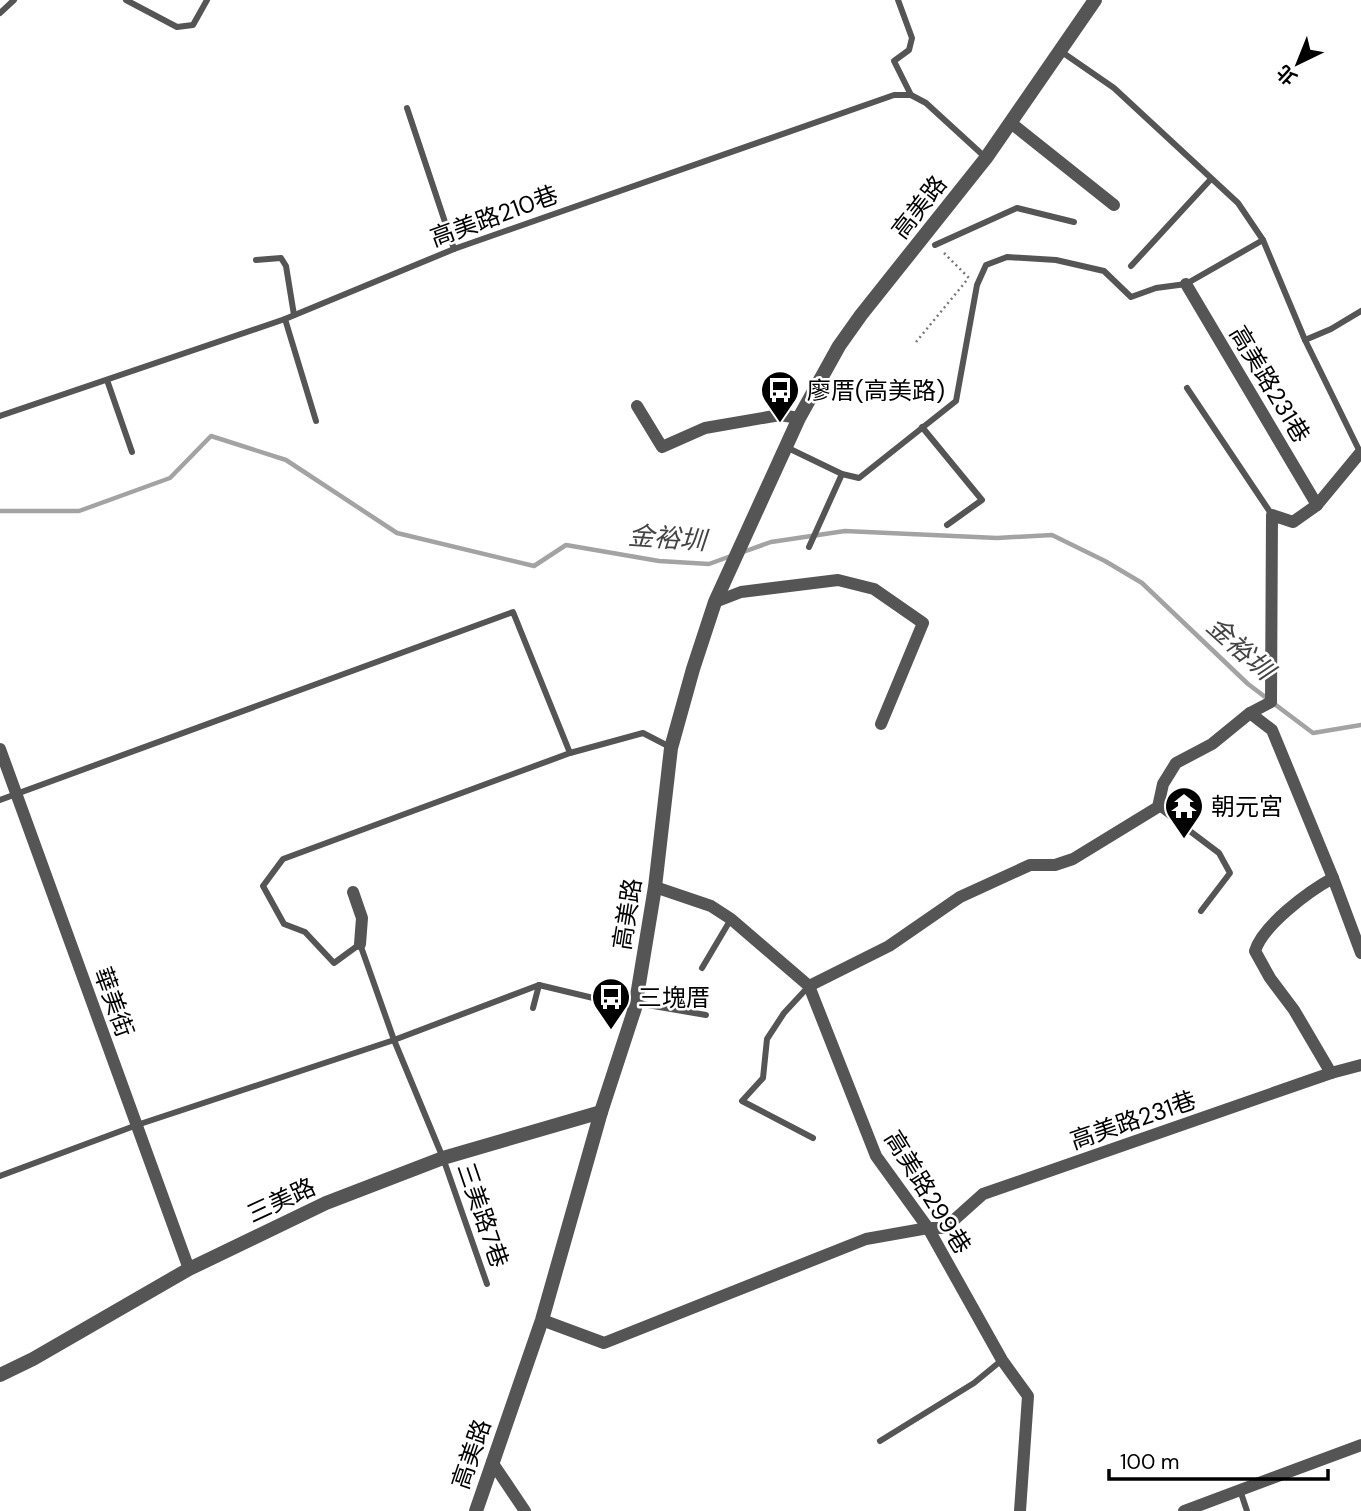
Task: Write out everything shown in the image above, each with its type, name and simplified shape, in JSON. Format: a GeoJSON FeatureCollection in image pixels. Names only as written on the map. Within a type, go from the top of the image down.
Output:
{"type":"FeatureCollection","features":[{"type":"Feature","properties":{"kind":"street","name":"高美路"},"geometry":{"type":"LineString","coordinates":[[476,1511],[542,1320],[601,1112],[635,1005],[655,887],[671,747],[715,602],[800,418],[839,346],[860,315],[986,158],[1095,0]]}},
{"type":"Feature","properties":{"kind":"street"},"geometry":{"type":"LineString","coordinates":[[1011,123],[1114,205]]}},
{"type":"Feature","properties":{"kind":"street","name":"高美路231巷"},"geometry":{"type":"LineString","coordinates":[[1186,284],[1317,505]]}},
{"type":"Feature","properties":{"kind":"street"},"geometry":{"type":"LineString","coordinates":[[637,406],[662,447],[705,428],[780,415],[800,418]]}},
{"type":"Feature","properties":{"kind":"street","name":"高美路231巷"},"geometry":{"type":"LineString","coordinates":[[1272,515],[1293,522],[1317,505],[1360,453]]}},
{"type":"Feature","properties":{"kind":"street"},"geometry":{"type":"LineString","coordinates":[[809,986],[889,946],[960,897],[1030,865],[1055,865],[1073,859],[1158,807],[1163,784],[1176,763],[1212,744],[1250,713],[1271,702],[1272,515]]}},
{"type":"Feature","properties":{"kind":"street"},"geometry":{"type":"LineString","coordinates":[[715,602],[741,592],[838,580],[874,589],[923,622],[881,724]]}},
{"type":"Feature","properties":{"kind":"street"},"geometry":{"type":"LineString","coordinates":[[1250,713],[1272,730],[1361,953]]}},
{"type":"Feature","properties":{"kind":"street","name":"華美街"},"geometry":{"type":"LineString","coordinates":[[0,749],[188,1269]]}},
{"type":"Feature","properties":{"kind":"street"},"geometry":{"type":"LineString","coordinates":[[1331,1073],[1255,951],[1258,939],[1309,891],[1333,878]]}},
{"type":"Feature","properties":{"kind":"street","name":"高美路299巷"},"geometry":{"type":"LineString","coordinates":[[655,887],[711,906],[732,919],[809,986],[876,1156],[928,1228],[1002,1360],[1028,1396],[1020,1511]]}},
{"type":"Feature","properties":{"kind":"street"},"geometry":{"type":"LineString","coordinates":[[353,892],[362,918],[360,944]]}},
{"type":"Feature","properties":{"kind":"street","name":"高美路231巷"},"geometry":{"type":"LineString","coordinates":[[542,1320],[604,1343],[866,1239],[928,1228],[945,1228],[983,1194],[1331,1073],[1361,1065]]}},
{"type":"Feature","properties":{"kind":"street","name":"三美路"},"geometry":{"type":"LineString","coordinates":[[0,1375],[33,1359],[188,1269],[326,1203],[443,1158],[601,1112]]}},
{"type":"Feature","properties":{"kind":"street"},"geometry":{"type":"LineString","coordinates":[[1184,1511],[1361,1445]]}},
{"type":"Feature","properties":{"kind":"street"},"geometry":{"type":"LineString","coordinates":[[492,1462],[525,1511]]}},
{"type":"Feature","properties":{"kind":"lane"},"geometry":{"type":"LineString","coordinates":[[0,13],[14,0]]}},
{"type":"Feature","properties":{"kind":"lane"},"geometry":{"type":"LineString","coordinates":[[126,0],[177,27],[193,25],[207,0]]}},
{"type":"Feature","properties":{"kind":"lane"},"geometry":{"type":"LineString","coordinates":[[898,0],[912,38],[909,50],[894,61],[911,94],[926,103],[986,158]]}},
{"type":"Feature","properties":{"kind":"lane","name":"高美路231巷"},"geometry":{"type":"LineString","coordinates":[[1059,50],[1114,88],[1238,203],[1263,240],[1305,340],[1360,453]]}},
{"type":"Feature","properties":{"kind":"lane","name":"高美路210巷"},"geometry":{"type":"LineString","coordinates":[[0,416],[285,319],[454,249],[894,94],[911,94]]}},
{"type":"Feature","properties":{"kind":"lane"},"geometry":{"type":"LineString","coordinates":[[407,108],[454,249]]}},
{"type":"Feature","properties":{"kind":"lane"},"geometry":{"type":"LineString","coordinates":[[1131,266],[1210,179]]}},
{"type":"Feature","properties":{"kind":"lane","name":"高美路"},"geometry":{"type":"LineString","coordinates":[[935,245],[1017,208],[1074,222]]}},
{"type":"Feature","properties":{"kind":"lane"},"geometry":{"type":"LineString","coordinates":[[786,447],[842,474],[859,478],[956,401],[977,285],[986,265],[1007,257],[1056,260],[1104,271],[1131,297],[1156,288],[1186,284],[1263,240]]}},
{"type":"Feature","properties":{"kind":"lane"},"geometry":{"type":"LineString","coordinates":[[256,260],[281,258],[286,265],[294,315]]}},
{"type":"Feature","properties":{"kind":"lane"},"geometry":{"type":"LineString","coordinates":[[1305,340],[1361,312]]}},
{"type":"Feature","properties":{"kind":"lane"},"geometry":{"type":"LineString","coordinates":[[285,319],[316,421]]}},
{"type":"Feature","properties":{"kind":"lane"},"geometry":{"type":"LineString","coordinates":[[107,380],[132,452]]}},
{"type":"Feature","properties":{"kind":"lane"},"geometry":{"type":"LineString","coordinates":[[1187,388],[1272,515]]}},
{"type":"Feature","properties":{"kind":"lane"},"geometry":{"type":"LineString","coordinates":[[922,427],[982,500],[947,525]]}},
{"type":"Feature","properties":{"kind":"lane"},"geometry":{"type":"LineString","coordinates":[[809,547],[842,474]]}},
{"type":"Feature","properties":{"kind":"lane"},"geometry":{"type":"LineString","coordinates":[[0,800],[513,612],[570,753]]}},
{"type":"Feature","properties":{"kind":"lane"},"geometry":{"type":"LineString","coordinates":[[360,944],[334,963],[305,932],[284,924],[262,886],[283,859],[570,753],[643,733],[671,747]]}},
{"type":"Feature","properties":{"kind":"lane"},"geometry":{"type":"LineString","coordinates":[[1158,807],[1219,853],[1230,873],[1202,911]]}},
{"type":"Feature","properties":{"kind":"lane"},"geometry":{"type":"LineString","coordinates":[[702,968],[732,919]]}},
{"type":"Feature","properties":{"kind":"lane","name":"三美路7巷"},"geometry":{"type":"LineString","coordinates":[[360,944],[394,1040],[443,1158],[487,1284]]}},
{"type":"Feature","properties":{"kind":"lane"},"geometry":{"type":"LineString","coordinates":[[0,1176],[137,1125],[394,1040],[539,985],[635,1005],[705,1015]]}},
{"type":"Feature","properties":{"kind":"lane"},"geometry":{"type":"LineString","coordinates":[[533,1008],[539,985]]}},
{"type":"Feature","properties":{"kind":"lane"},"geometry":{"type":"LineString","coordinates":[[809,986],[767,1039],[762,1078],[742,1101],[813,1138]]}},
{"type":"Feature","properties":{"kind":"lane"},"geometry":{"type":"LineString","coordinates":[[880,1441],[974,1383],[1002,1360]]}},
{"type":"Feature","properties":{"kind":"lane"},"geometry":{"type":"LineString","coordinates":[[1240,1490],[1247,1511]]}},
{"type":"Feature","properties":{"kind":"path"},"geometry":{"type":"LineString","coordinates":[[935,245],[977,285]]}},
{"type":"Feature","properties":{"kind":"path"},"geometry":{"type":"LineString","coordinates":[[916,342],[969,277]]}},
{"type":"Feature","properties":{"kind":"waterway","name":"金裕圳"},"geometry":{"type":"LineString","coordinates":[[0,511],[79,511],[170,478],[211,436],[286,460],[397,533],[534,566],[566,545],[659,561],[709,564],[731,556]]}},
{"type":"Feature","properties":{"kind":"waterway","name":"金裕圳"},"geometry":{"type":"LineString","coordinates":[[743,552],[771,542],[845,531],[997,538],[1052,535],[1142,583],[1248,684],[1313,733],[1361,725]]}},
{"type":"Feature","properties":{"kind":"place","name":"廖厝(高美路)"},"geometry":{"type":"Point","coordinates":[780,424]}},
{"type":"Feature","properties":{"kind":"place","name":"朝元宮"},"geometry":{"type":"Point","coordinates":[1184,840]}},
{"type":"Feature","properties":{"kind":"place","name":"三塊厝"},"geometry":{"type":"Point","coordinates":[611,1031]}}]}
